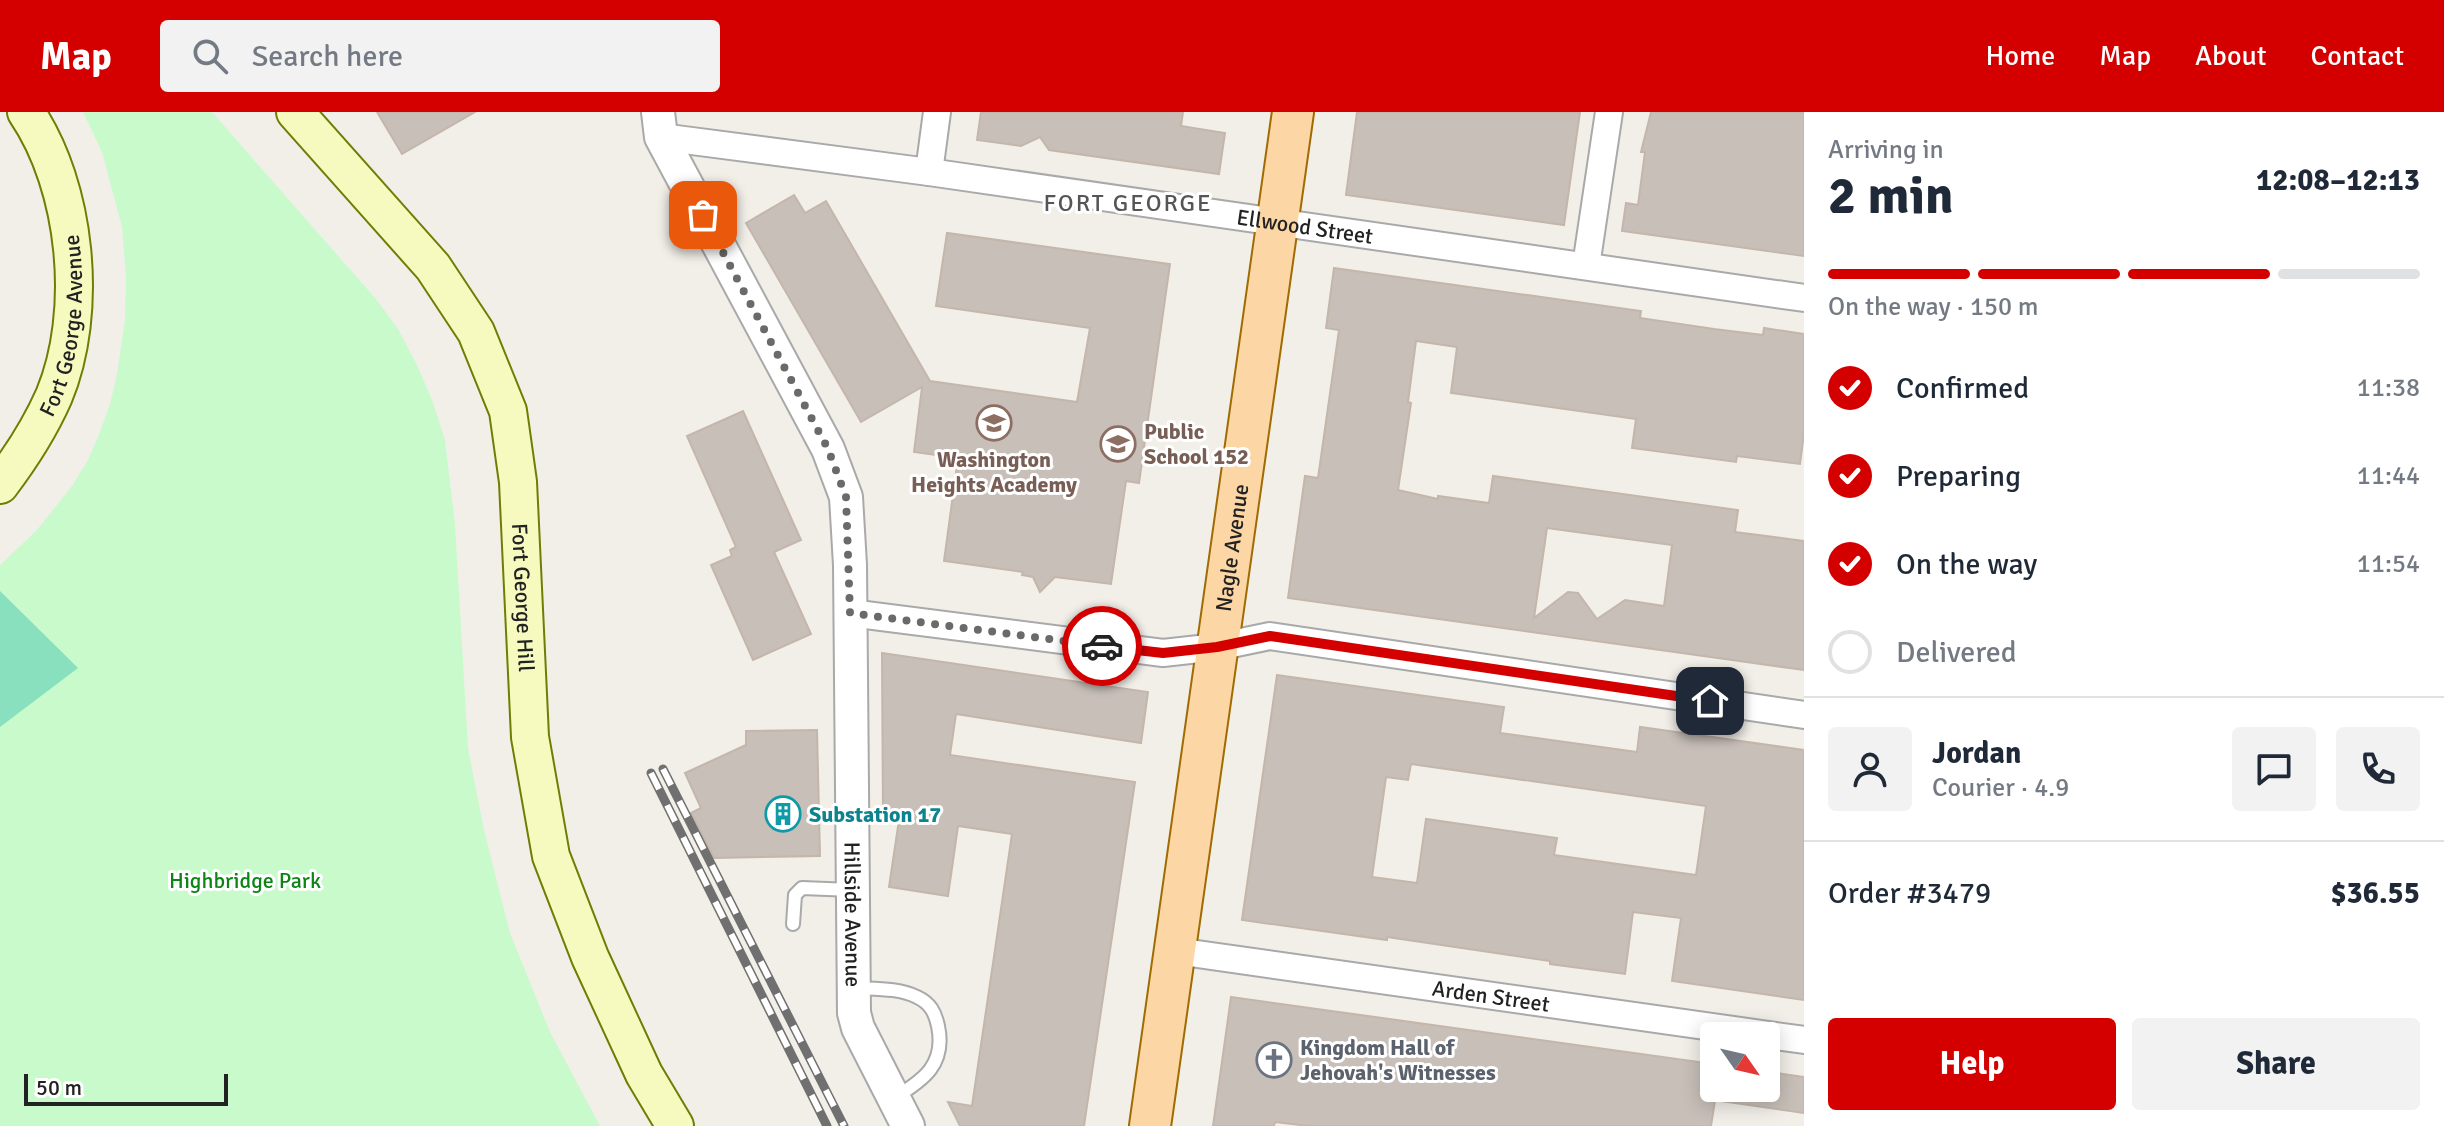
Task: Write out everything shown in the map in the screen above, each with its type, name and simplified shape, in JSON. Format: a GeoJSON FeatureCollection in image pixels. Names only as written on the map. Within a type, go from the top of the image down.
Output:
{"type":"FeatureCollection","features":[{"type":"Feature","properties":{"kind":"main road","name":"Fort George Avenue"},"geometry":{"type":"LineString","coordinates":[[0,485],[32,442],[55,394],[74,314],[68,216],[57,172],[41,134],[26,112]]}},
{"type":"Feature","properties":{"kind":"main road","name":"Fort George Hill"},"geometry":{"type":"LineString","coordinates":[[295,112],[433,267],[476,332],[508,411],[518,482],[530,737],[551,856],[590,957],[644,1074],[675,1126]]}},
{"type":"Feature","properties":{"kind":"main road","name":"Nagle Avenue"},"geometry":{"type":"LineString","coordinates":[[1150,1126],[1293,112]]}},
{"type":"Feature","properties":{"kind":"street"},"geometry":{"type":"LineString","coordinates":[[929,172],[937,112]]}},
{"type":"Feature","properties":{"kind":"street"},"geometry":{"type":"LineString","coordinates":[[1586,266],[1609,112]]}},
{"type":"Feature","properties":{"kind":"street","name":"Ellwood Street"},"geometry":{"type":"LineString","coordinates":[[660,125],[929,172],[1804,298]]}},
{"type":"Feature","properties":{"kind":"street","name":"Hillside Avenue"},"geometry":{"type":"LineString","coordinates":[[660,125],[828,449],[846,497],[854,1013],[858,1028],[901,1112]]}},
{"type":"Feature","properties":{"kind":"street"},"geometry":{"type":"LineString","coordinates":[[850,613],[1163,653],[1217,647],[1270,636],[1804,715]]}},
{"type":"Feature","properties":{"kind":"street","name":"Arden Street"},"geometry":{"type":"LineString","coordinates":[[1176,951],[1804,1040]]}},
{"type":"Feature","properties":{"kind":"lane"},"geometry":{"type":"LineString","coordinates":[[793,924],[795,895],[802,888],[852,890]]}},
{"type":"Feature","properties":{"kind":"lane"},"geometry":{"type":"LineString","coordinates":[[853,988],[885,989],[914,995],[935,1013],[939,1052],[935,1064],[901,1112]]}},
{"type":"Feature","properties":{"kind":"green space","name":"Highbridge Park"},"geometry":{"type":"Polygon","coordinates":[[[83,112],[212,112],[376,299],[398,329],[416,363],[445,440],[455,524],[468,748],[484,830],[510,933],[550,1032],[600,1126],[0,1126],[0,565],[37,530],[88,460],[110,404],[125,320],[126,276],[122,227],[102,152],[83,112]]]}},
{"type":"Feature","properties":{"kind":"green space"},"geometry":{"type":"Polygon","coordinates":[[[0,591],[78,668],[0,727],[0,591]]]}},
{"type":"Feature","properties":{"kind":"building"},"geometry":{"type":"Polygon","coordinates":[[[377,112],[475,112],[402,154],[377,112]]]}},
{"type":"Feature","properties":{"kind":"building"},"geometry":{"type":"Polygon","coordinates":[[[981,112],[1183,112],[1181,126],[1225,133],[1219,174],[1049,150],[1040,137],[1021,146],[977,140],[981,112]]]}},
{"type":"Feature","properties":{"kind":"building"},"geometry":{"type":"Polygon","coordinates":[[[1357,112],[1580,112],[1564,225],[1346,195],[1357,112]]]}},
{"type":"Feature","properties":{"kind":"building"},"geometry":{"type":"Polygon","coordinates":[[[1651,112],[1804,112],[1804,256],[1622,231],[1626,203],[1638,205],[1645,152],[1641,152],[1651,112]]]}},
{"type":"Feature","properties":{"kind":"building"},"geometry":{"type":"Polygon","coordinates":[[[794,195],[805,213],[826,201],[930,381],[1077,402],[1090,328],[936,306],[947,233],[1170,264],[1139,483],[1126,481],[1111,584],[1055,577],[1040,592],[1033,577],[1022,575],[1023,572],[944,561],[958,458],[914,452],[922,387],[861,422],[746,223],[794,195]]]}},
{"type":"Feature","properties":{"kind":"building"},"geometry":{"type":"Polygon","coordinates":[[[1334,268],[1641,311],[1640,318],[1714,329],[1763,335],[1764,328],[1804,334],[1804,433],[1800,464],[1737,456],[1736,462],[1632,448],[1636,419],[1451,393],[1457,347],[1416,341],[1408,402],[1411,403],[1398,490],[1438,499],[1438,496],[1489,503],[1493,476],[1738,510],[1735,532],[1804,541],[1804,670],[1288,598],[1305,476],[1318,478],[1339,330],[1326,328],[1334,268]],[[1547,528],[1534,618],[1568,592],[1578,593],[1597,619],[1625,600],[1664,606],[1672,545],[1547,528]]]}},
{"type":"Feature","properties":{"kind":"building"},"geometry":{"type":"Polygon","coordinates":[[[743,411],[801,540],[774,552],[811,634],[753,660],[711,565],[732,556],[730,550],[736,547],[687,436],[743,411]]]}},
{"type":"Feature","properties":{"kind":"building"},"geometry":{"type":"Polygon","coordinates":[[[882,653],[1148,692],[1141,743],[956,714],[950,755],[1135,782],[1084,1126],[960,1126],[948,1102],[972,1106],[1012,834],[958,826],[948,896],[889,887],[899,820],[883,817],[882,653]]]}},
{"type":"Feature","properties":{"kind":"building"},"geometry":{"type":"Polygon","coordinates":[[[1277,675],[1504,707],[1500,733],[1637,752],[1640,727],[1804,750],[1804,1000],[1672,981],[1681,918],[1633,912],[1625,974],[1387,937],[1387,940],[1242,920],[1277,675]],[[1411,764],[1408,780],[1386,777],[1372,877],[1417,883],[1426,819],[1557,838],[1554,855],[1696,875],[1706,806],[1411,764]]]}},
{"type":"Feature","properties":{"kind":"building","name":"Substation 17"},"geometry":{"type":"Polygon","coordinates":[[[817,730],[820,856],[714,858],[691,813],[701,808],[685,773],[746,745],[746,731],[817,730]]]}},
{"type":"Feature","properties":{"kind":"building"},"geometry":{"type":"Polygon","coordinates":[[[1231,997],[1700,1062],[1700,1102],[1715,1102],[1711,1126],[1308,1126],[1275,1122],[1274,1126],[1213,1126],[1231,997]]]}},
{"type":"Feature","properties":{"kind":"building"},"geometry":{"type":"Polygon","coordinates":[[[1780,1073],[1804,1077],[1804,1113],[1727,1102],[1780,1102],[1780,1073]]]}},
{"type":"Feature","properties":{"kind":"railway"},"geometry":{"type":"LineString","coordinates":[[663,769],[844,1126]]}},
{"type":"Feature","properties":{"kind":"railway"},"geometry":{"type":"LineString","coordinates":[[651,773],[827,1126]]}},
{"type":"Feature","properties":{"kind":"way so far"},"geometry":{"type":"LineString","coordinates":[[703,215],[828,449],[846,497],[850,613],[1102,646]]}},
{"type":"Feature","properties":{"kind":"place","name":"Washington Heights Academy"},"geometry":{"type":"Point","coordinates":[994,423]}},
{"type":"Feature","properties":{"kind":"place","name":"Public School 152"},"geometry":{"type":"Point","coordinates":[1118,444]}},
{"type":"Feature","properties":{"kind":"place","name":"Substation 17"},"geometry":{"type":"Point","coordinates":[783,814]}},
{"type":"Feature","properties":{"kind":"place","name":"Kingdom Hall of Jehovah's Witnesses"},"geometry":{"type":"Point","coordinates":[1274,1060]}},
{"type":"Feature","properties":{"kind":"district","name":"FORT GEORGE"},"geometry":{"type":"Point","coordinates":[1128,203]}},
{"type":"Feature","properties":{"kind":"route"},"geometry":{"type":"LineString","coordinates":[[1102,646],[1163,653],[1217,647],[1270,636],[1710,701]]}}]}
